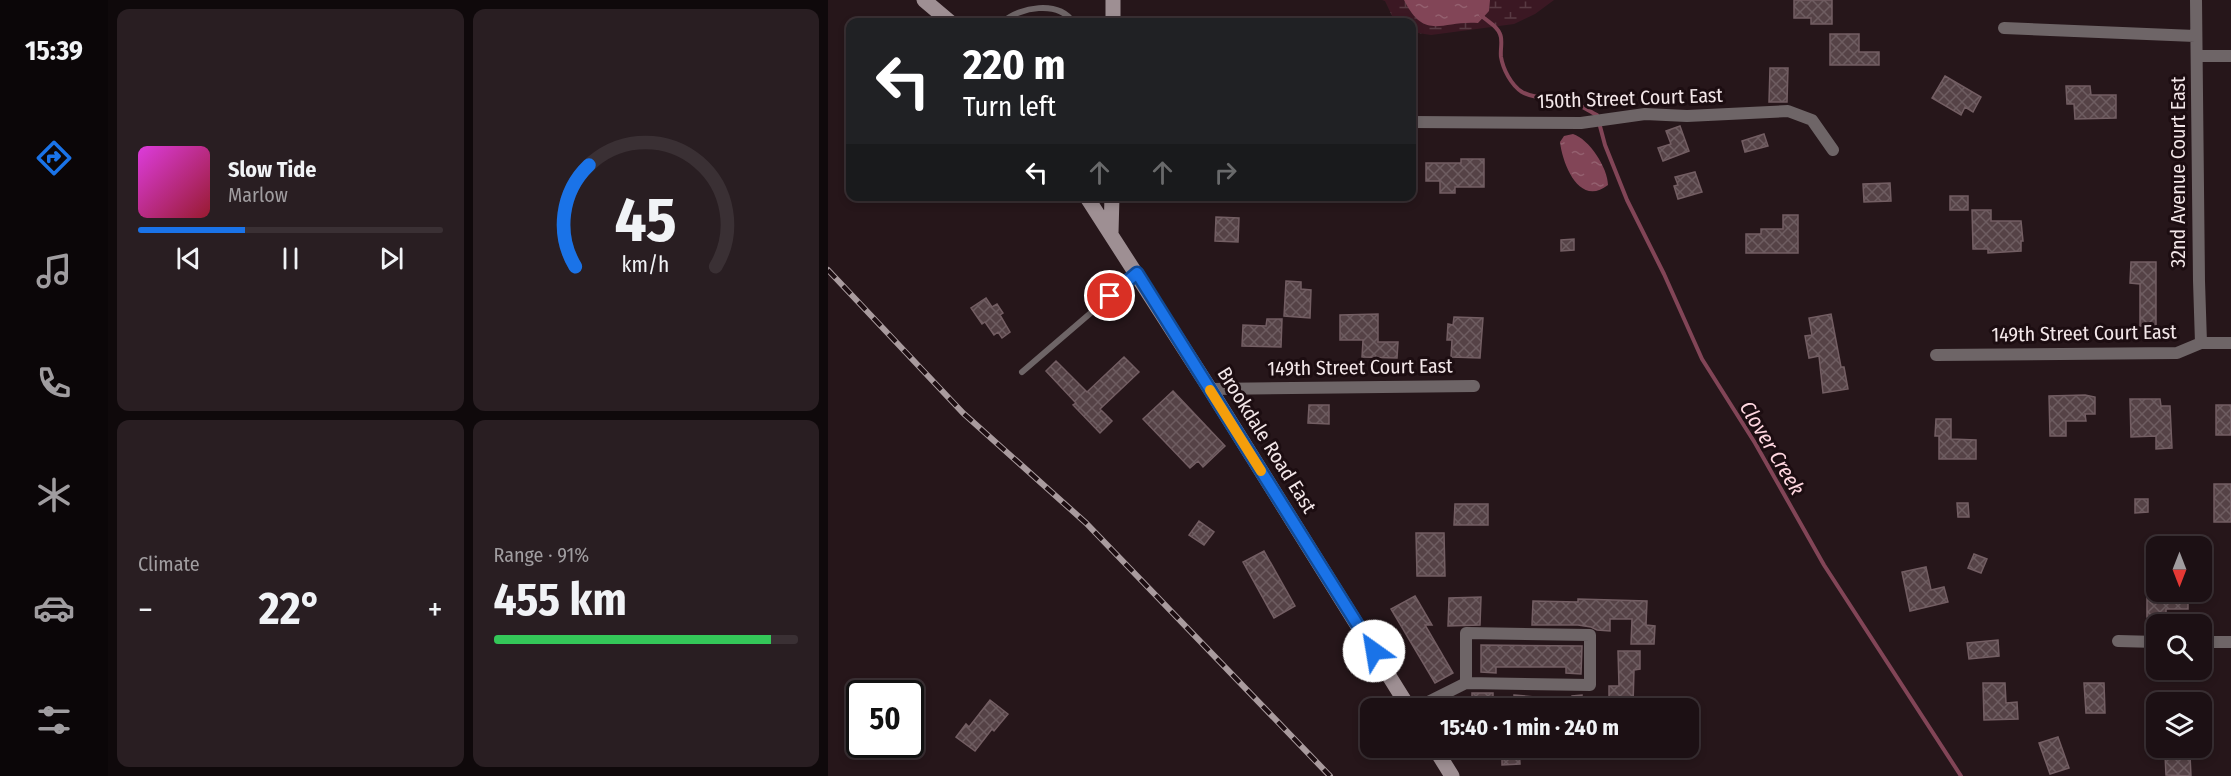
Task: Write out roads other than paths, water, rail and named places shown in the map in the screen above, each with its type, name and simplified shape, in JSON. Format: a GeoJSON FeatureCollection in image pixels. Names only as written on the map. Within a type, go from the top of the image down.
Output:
{"type":"FeatureCollection","features":[{"type":"Feature","properties":{"kind":"main road"},"geometry":{"type":"LineString","coordinates":[[924,0],[945,18]]}},
{"type":"Feature","properties":{"kind":"main road"},"geometry":{"type":"LineString","coordinates":[[1113,0],[1113,18]]}},
{"type":"Feature","properties":{"kind":"main road","name":"Brookdale Road East"},"geometry":{"type":"LineString","coordinates":[[1089,201],[1137,273],[1403,698]]}},
{"type":"Feature","properties":{"kind":"main road"},"geometry":{"type":"LineString","coordinates":[[1111,233],[1112,201]]}},
{"type":"Feature","properties":{"kind":"main road"},"geometry":{"type":"LineString","coordinates":[[1441,758],[1452,776]]}},
{"type":"Feature","properties":{"kind":"street","name":"32nd Avenue Court East"},"geometry":{"type":"LineString","coordinates":[[2196,0],[2201,343]]}},
{"type":"Feature","properties":{"kind":"street"},"geometry":{"type":"LineString","coordinates":[[2004,27],[2195,36]]}},
{"type":"Feature","properties":{"kind":"street"},"geometry":{"type":"LineString","coordinates":[[2197,56],[2231,56]]}},
{"type":"Feature","properties":{"kind":"street","name":"150th Street Court East"},"geometry":{"type":"LineString","coordinates":[[1416,122],[1581,123],[1645,114],[1687,116],[1788,111],[1812,120],[1833,150]]}},
{"type":"Feature","properties":{"kind":"street","name":"149th Street Court East"},"geometry":{"type":"LineString","coordinates":[[1935,355],[2176,353],[2201,343],[2231,343]]}},
{"type":"Feature","properties":{"kind":"street","name":"149th Street Court East"},"geometry":{"type":"LineString","coordinates":[[1210,389],[1474,386]]}},
{"type":"Feature","properties":{"kind":"street"},"geometry":{"type":"LineString","coordinates":[[1436,698],[1466,683],[1590,686],[1590,635],[1466,633],[1466,683]]}},
{"type":"Feature","properties":{"kind":"street"},"geometry":{"type":"LineString","coordinates":[[2118,641],[2146,642]]}},
{"type":"Feature","properties":{"kind":"street"},"geometry":{"type":"LineString","coordinates":[[2212,642],[2231,642]]}},
{"type":"Feature","properties":{"kind":"lane"},"geometry":{"type":"LineString","coordinates":[[1009,18],[1023,12],[1050,8],[1069,18]]}},
{"type":"Feature","properties":{"kind":"lane"},"geometry":{"type":"LineString","coordinates":[[1022,372],[1137,273]]}},
{"type":"Feature","properties":{"kind":"water"},"geometry":{"type":"Polygon","coordinates":[[[1404,0],[1490,0],[1489,11],[1478,23],[1435,26],[1419,21],[1404,0]]]}},
{"type":"Feature","properties":{"kind":"water"},"geometry":{"type":"Polygon","coordinates":[[[1573,134],[1585,142],[1596,155],[1605,171],[1608,185],[1589,191],[1575,181],[1565,162],[1560,142],[1564,136],[1573,134]]]}},
{"type":"Feature","properties":{"kind":"waterway","name":"Clover Creek"},"geometry":{"type":"LineString","coordinates":[[1481,15],[1499,31],[1504,67],[1518,89],[1534,96],[1572,102],[1597,115],[1605,145],[1627,200],[1664,274],[1702,359],[1755,443],[1824,565],[1961,776]]}},
{"type":"Feature","properties":{"kind":"railway"},"geometry":{"type":"LineString","coordinates":[[828,270],[963,413],[1086,523],[1330,776]]}}]}
